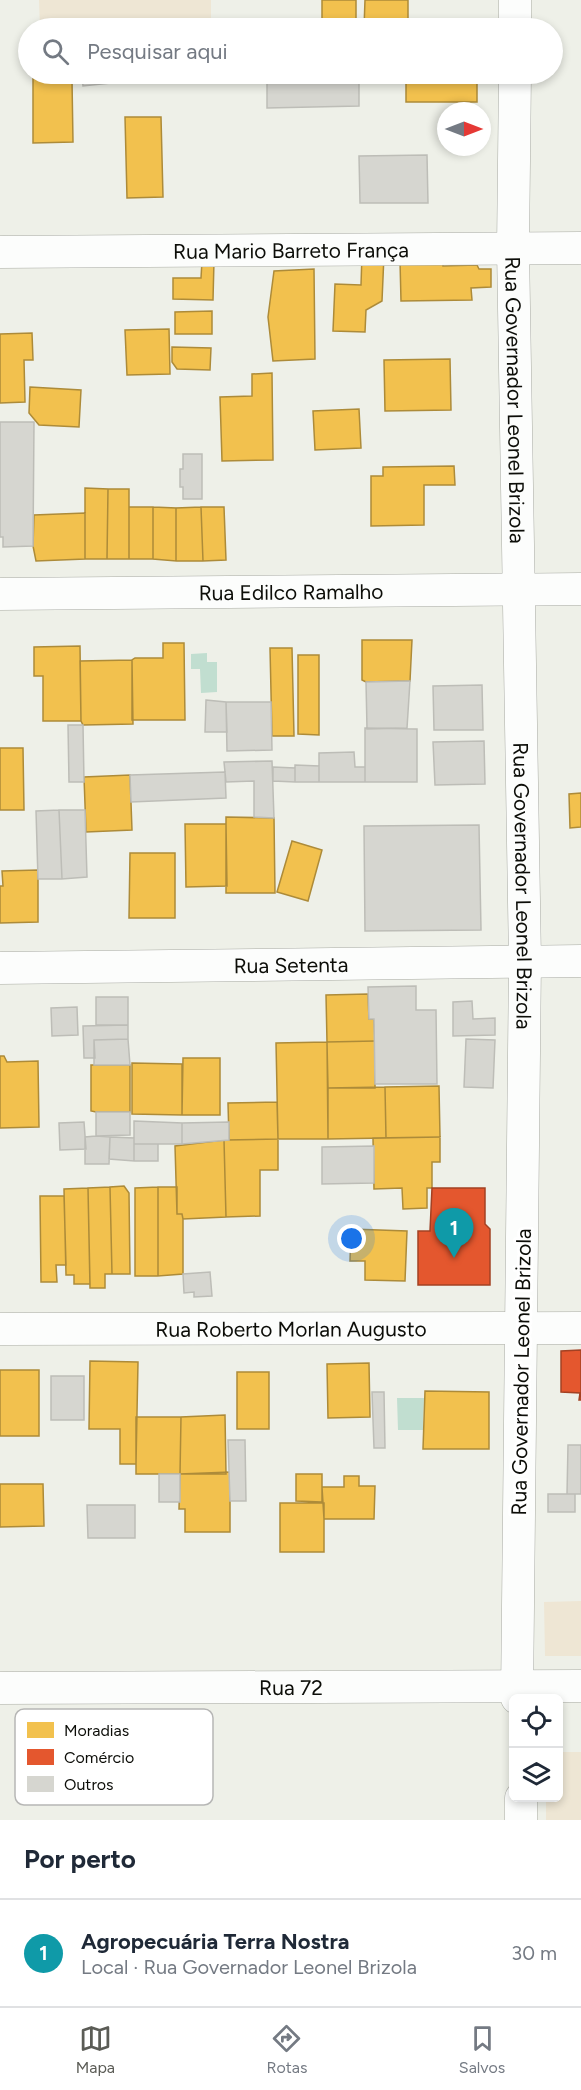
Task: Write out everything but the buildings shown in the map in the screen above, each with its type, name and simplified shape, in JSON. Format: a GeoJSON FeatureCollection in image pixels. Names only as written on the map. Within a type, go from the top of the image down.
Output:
{"type":"FeatureCollection","features":[{"type":"Feature","properties":{"kind":"street"},"geometry":{"type":"LineString","coordinates":[[515,0],[515,18]]}},
{"type":"Feature","properties":{"kind":"street","name":"Rua Governador Leonel Brizola"},"geometry":{"type":"LineString","coordinates":[[514,84],[513,248],[525,962],[517,1693]]}},
{"type":"Feature","properties":{"kind":"street","name":"Rua Mario Barreto França"},"geometry":{"type":"LineString","coordinates":[[0,252],[581,248]]}},
{"type":"Feature","properties":{"kind":"street","name":"Rua Edilco Ramalho"},"geometry":{"type":"LineString","coordinates":[[0,594],[581,589]]}},
{"type":"Feature","properties":{"kind":"street","name":"Rua Setenta"},"geometry":{"type":"LineString","coordinates":[[0,968],[581,961]]}},
{"type":"Feature","properties":{"kind":"street","name":"Rua Roberto Morlan Augusto"},"geometry":{"type":"LineString","coordinates":[[0,1329],[581,1328]]}},
{"type":"Feature","properties":{"kind":"street","name":"Rua 72"},"geometry":{"type":"LineString","coordinates":[[0,1688],[517,1693],[581,1686]]}},
{"type":"Feature","properties":{"kind":"street"},"geometry":{"type":"LineString","coordinates":[[521,1802],[521,1820]]}},
{"type":"Feature","properties":{"kind":"shaded area"},"geometry":{"type":"Polygon","coordinates":[[[39,0],[211,0],[211,18],[40,18],[39,0]]]}},
{"type":"Feature","properties":{"kind":"shaded area"},"geometry":{"type":"Polygon","coordinates":[[[207,653],[207,662],[217,662],[217,692],[201,693],[200,669],[191,669],[191,654],[207,653]]]}},
{"type":"Feature","properties":{"kind":"shaded area"},"geometry":{"type":"Polygon","coordinates":[[[397,1398],[424,1398],[423,1430],[398,1430],[397,1398]]]}},
{"type":"Feature","properties":{"kind":"shaded area"},"geometry":{"type":"Polygon","coordinates":[[[581,1601],[581,1656],[545,1656],[544,1602],[581,1601]]]}},
{"type":"Feature","properties":{"kind":"shaded area"},"geometry":{"type":"Polygon","coordinates":[[[563,1752],[581,1752],[581,1820],[546,1820],[546,1802],[563,1802],[563,1752]]]}},
{"type":"Feature","properties":{"kind":"place","name":"Agropecuária Terra Nostra"},"geometry":{"type":"Point","coordinates":[454,1258]}}]}
